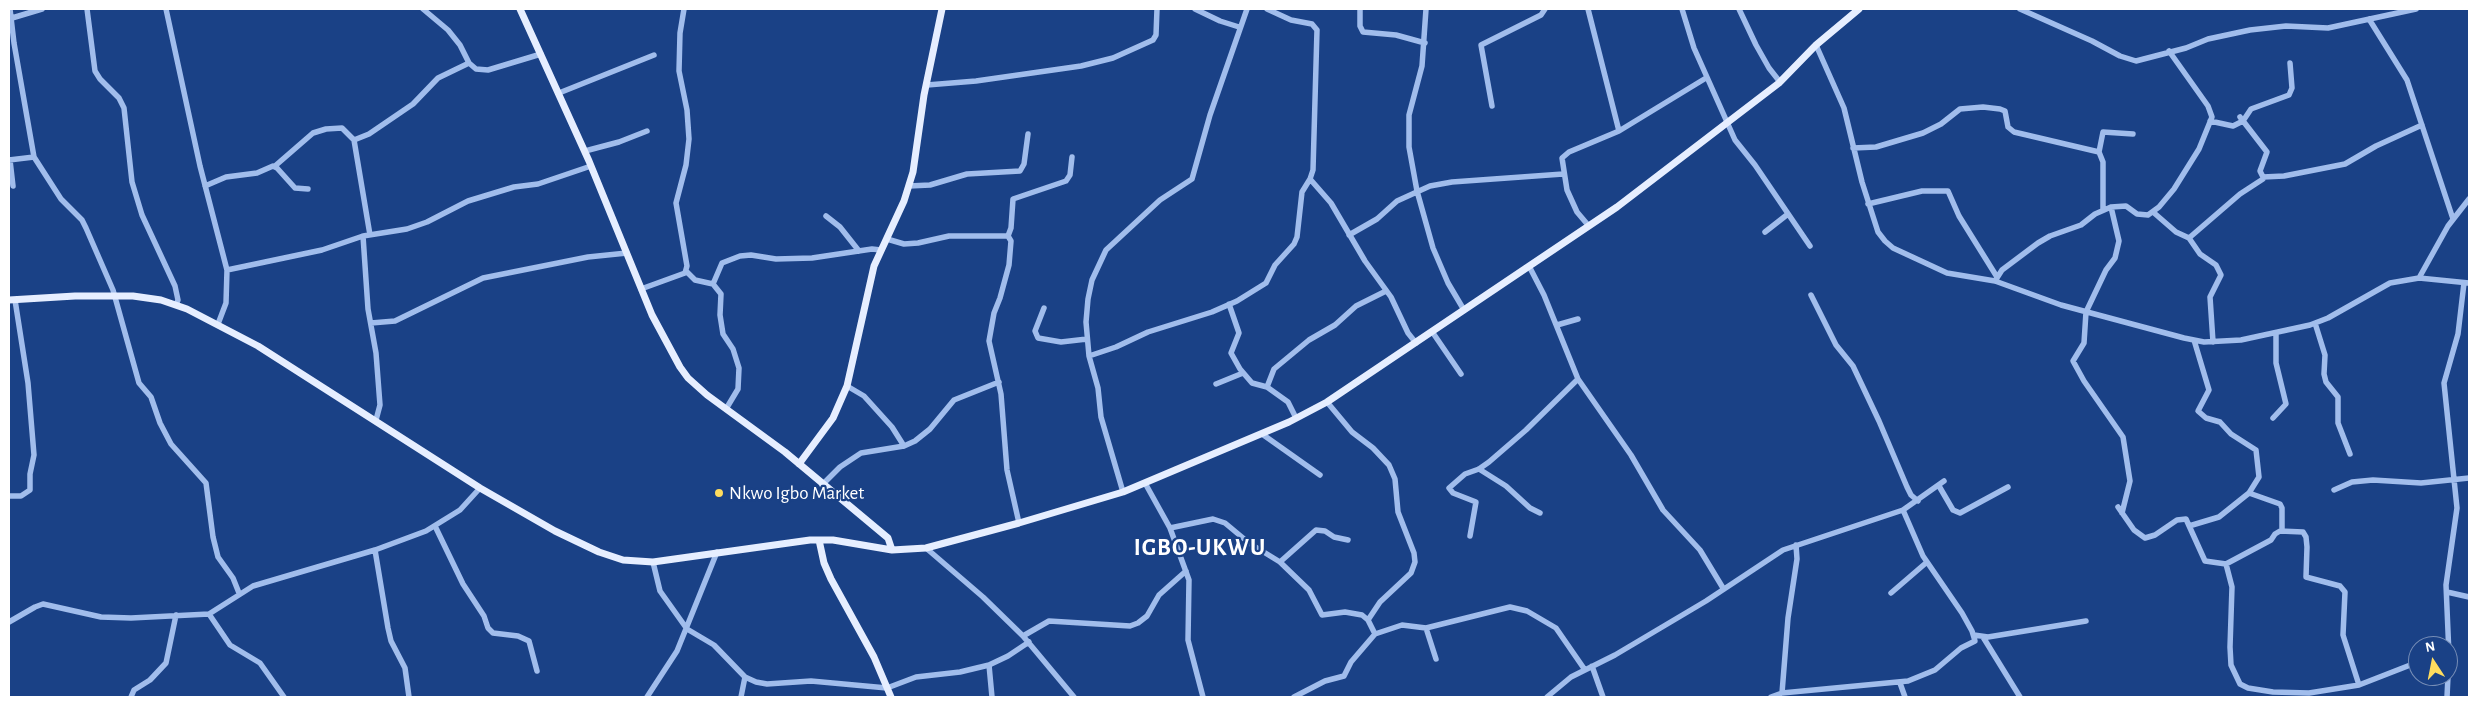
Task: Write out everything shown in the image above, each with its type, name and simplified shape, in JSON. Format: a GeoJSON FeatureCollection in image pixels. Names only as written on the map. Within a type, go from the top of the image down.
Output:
{"type":"FeatureCollection","features":[{"type":"Feature","properties":{"kind":"main road"},"geometry":{"type":"LineString","coordinates":[[520,9],[585,151],[641,289],[663,338],[680,367],[688,378],[799,464],[884,535],[890,541],[892,550]]}},
{"type":"Feature","properties":{"kind":"main road"},"geometry":{"type":"LineString","coordinates":[[799,464],[833,418],[847,386],[868,285],[909,186],[926,85],[942,9]]}},
{"type":"Feature","properties":{"kind":"main road"},"geometry":{"type":"LineString","coordinates":[[12,300],[114,295],[145,297],[176,305],[218,324],[258,346],[480,488],[555,531],[599,552],[623,560],[653,562],[717,552],[819,540],[883,550],[926,548],[1123,492],[1262,434],[1327,402],[1433,333],[1588,225],[1617,208],[1780,82],[1816,45],[1859,9]]}},
{"type":"Feature","properties":{"kind":"main road"},"geometry":{"type":"LineString","coordinates":[[883,550],[884,535]]}},
{"type":"Feature","properties":{"kind":"main road"},"geometry":{"type":"LineString","coordinates":[[819,540],[828,571],[874,657],[891,697]]}},
{"type":"Feature","properties":{"kind":"street"},"geometry":{"type":"LineString","coordinates":[[10,9],[34,157],[61,199],[82,220],[103,264],[114,295],[139,383],[151,397],[170,444],[206,483],[213,537],[218,556],[233,578],[239,593]]}},
{"type":"Feature","properties":{"kind":"street"},"geometry":{"type":"LineString","coordinates":[[12,18],[42,9]]}},
{"type":"Feature","properties":{"kind":"street"},"geometry":{"type":"LineString","coordinates":[[87,9],[95,71],[100,79],[119,98],[124,108],[132,182],[142,215],[175,286],[178,300],[176,305]]}},
{"type":"Feature","properties":{"kind":"street"},"geometry":{"type":"LineString","coordinates":[[166,9],[205,186],[227,270],[226,303],[218,324]]}},
{"type":"Feature","properties":{"kind":"street"},"geometry":{"type":"LineString","coordinates":[[423,9],[460,45],[469,63],[476,69],[488,70],[541,54]]}},
{"type":"Feature","properties":{"kind":"street"},"geometry":{"type":"LineString","coordinates":[[684,9],[680,33],[679,71],[687,110],[689,138],[687,158],[676,203],[686,271],[695,280],[713,284],[721,294],[720,315],[723,334],[730,344],[739,368],[738,389],[726,409]]}},
{"type":"Feature","properties":{"kind":"street"},"geometry":{"type":"LineString","coordinates":[[926,85],[976,81],[1081,66],[1113,58],[1153,40],[1156,35],[1157,9]]}},
{"type":"Feature","properties":{"kind":"street"},"geometry":{"type":"LineString","coordinates":[[1195,9],[1220,22],[1240,27]]}},
{"type":"Feature","properties":{"kind":"street"},"geometry":{"type":"LineString","coordinates":[[1123,492],[1101,417],[1098,388],[1089,356],[1087,339],[1088,299],[1092,280],[1106,250],[1160,200],[1192,179],[1210,115],[1247,9]]}},
{"type":"Feature","properties":{"kind":"street"},"geometry":{"type":"LineString","coordinates":[[1089,356],[1229,304],[1266,283],[1280,256],[1294,244],[1297,238],[1302,192],[1310,180],[1313,170],[1317,30],[1312,24],[1291,20],[1267,9]]}},
{"type":"Feature","properties":{"kind":"street"},"geometry":{"type":"LineString","coordinates":[[1360,9],[1360,26],[1363,32],[1396,35],[1425,43]]}},
{"type":"Feature","properties":{"kind":"street"},"geometry":{"type":"LineString","coordinates":[[1426,9],[1425,43],[1408,127],[1417,191],[1436,256],[1448,283],[1464,310]]}},
{"type":"Feature","properties":{"kind":"street"},"geometry":{"type":"LineString","coordinates":[[1492,106],[1481,45],[1541,15],[1545,9]]}},
{"type":"Feature","properties":{"kind":"street"},"geometry":{"type":"LineString","coordinates":[[1588,9],[1619,131]]}},
{"type":"Feature","properties":{"kind":"street"},"geometry":{"type":"LineString","coordinates":[[1682,9],[1706,78],[1735,140],[1755,165],[1810,246]]}},
{"type":"Feature","properties":{"kind":"street"},"geometry":{"type":"LineString","coordinates":[[1740,9],[1756,46],[1780,82]]}},
{"type":"Feature","properties":{"kind":"street"},"geometry":{"type":"LineString","coordinates":[[2020,9],[2130,60],[2142,61],[2168,51],[2264,27],[2328,28],[2416,9]]}},
{"type":"Feature","properties":{"kind":"street"},"geometry":{"type":"LineString","coordinates":[[2369,19],[2407,80],[2453,219]]}},
{"type":"Feature","properties":{"kind":"street"},"geometry":{"type":"LineString","coordinates":[[1816,45],[1844,108],[1868,204],[1878,232],[1893,248],[1915,260],[1947,273],[1996,279],[2086,312],[2194,340],[2213,342],[2241,340],[2315,323],[2382,286],[2419,278],[2467,283],[2458,334],[2444,383],[2448,432],[2456,478],[2457,508],[2447,570],[2448,636]]}},
{"type":"Feature","properties":{"kind":"street"},"geometry":{"type":"LineString","coordinates":[[1996,279],[2002,270],[2038,243],[2080,225],[2103,210],[2126,206],[2143,215],[2153,212],[2185,173],[2199,149],[2212,117],[2208,106],[2168,51]]}},
{"type":"Feature","properties":{"kind":"street"},"geometry":{"type":"LineString","coordinates":[[559,93],[654,55]]}},
{"type":"Feature","properties":{"kind":"street"},"geometry":{"type":"LineString","coordinates":[[354,140],[369,134],[413,104],[438,78],[469,63]]}},
{"type":"Feature","properties":{"kind":"street"},"geometry":{"type":"LineString","coordinates":[[2210,120],[2233,126],[2251,109],[2289,95],[2292,88],[2290,63]]}},
{"type":"Feature","properties":{"kind":"street"},"geometry":{"type":"LineString","coordinates":[[1588,225],[1571,201],[1563,174],[1562,158],[1565,154],[1619,131],[1706,78]]}},
{"type":"Feature","properties":{"kind":"street"},"geometry":{"type":"LineString","coordinates":[[1854,148],[1876,147],[1923,133],[1941,124],[1956,111],[1983,106],[2005,111],[2008,127],[2014,132],[2099,152]]}},
{"type":"Feature","properties":{"kind":"street"},"geometry":{"type":"LineString","coordinates":[[2241,119],[2267,152],[2260,172],[2263,177]]}},
{"type":"Feature","properties":{"kind":"street"},"geometry":{"type":"LineString","coordinates":[[2263,177],[2284,176],[2345,164],[2376,146],[2422,125]]}},
{"type":"Feature","properties":{"kind":"street"},"geometry":{"type":"LineString","coordinates":[[205,186],[226,176],[257,173],[275,166],[303,140],[326,128],[342,128],[354,140],[366,235],[368,309],[376,353],[380,405],[376,420]]}},
{"type":"Feature","properties":{"kind":"street"},"geometry":{"type":"LineString","coordinates":[[585,151],[619,142],[647,131]]}},
{"type":"Feature","properties":{"kind":"street"},"geometry":{"type":"LineString","coordinates":[[2103,210],[2104,162],[2099,152],[2103,132],[2113,131],[2133,134]]}},
{"type":"Feature","properties":{"kind":"street"},"geometry":{"type":"LineString","coordinates":[[909,186],[930,185],[967,174],[1020,171],[1024,164],[1028,134]]}},
{"type":"Feature","properties":{"kind":"street"},"geometry":{"type":"LineString","coordinates":[[14,186],[9,160],[34,157]]}},
{"type":"Feature","properties":{"kind":"street"},"geometry":{"type":"LineString","coordinates":[[1008,236],[1012,228],[1014,199],[1054,187],[1066,181],[1070,175],[1072,157]]}},
{"type":"Feature","properties":{"kind":"street"},"geometry":{"type":"LineString","coordinates":[[275,166],[295,188],[308,188]]}},
{"type":"Feature","properties":{"kind":"street"},"geometry":{"type":"LineString","coordinates":[[227,270],[322,250],[366,235],[407,229],[427,222],[468,201],[514,187],[538,184],[591,166]]}},
{"type":"Feature","properties":{"kind":"street"},"geometry":{"type":"LineString","coordinates":[[1349,235],[1376,219],[1397,201],[1417,191],[1452,182],[1563,174]]}},
{"type":"Feature","properties":{"kind":"street"},"geometry":{"type":"LineString","coordinates":[[2189,238],[2240,194],[2264,179],[2263,177]]}},
{"type":"Feature","properties":{"kind":"street"},"geometry":{"type":"LineString","coordinates":[[1310,180],[1331,203],[1349,235],[1386,291],[1408,333],[1416,343]]}},
{"type":"Feature","properties":{"kind":"street"},"geometry":{"type":"LineString","coordinates":[[1868,204],[1922,191],[1948,191],[1996,279]]}},
{"type":"Feature","properties":{"kind":"street"},"geometry":{"type":"LineString","coordinates":[[2419,278],[2453,219],[2469,199]]}},
{"type":"Feature","properties":{"kind":"street"},"geometry":{"type":"LineString","coordinates":[[2112,207],[2119,241],[2115,258],[2106,270],[2086,312],[2084,342],[2073,361],[2084,381],[2123,436],[2130,481],[2122,513]]}},
{"type":"Feature","properties":{"kind":"street"},"geometry":{"type":"LineString","coordinates":[[2153,212],[2176,232],[2189,238],[2200,254],[2216,265],[2221,275],[2210,297],[2213,342]]}},
{"type":"Feature","properties":{"kind":"street"},"geometry":{"type":"LineString","coordinates":[[1764,232],[1770,225],[1788,214]]}},
{"type":"Feature","properties":{"kind":"street"},"geometry":{"type":"LineString","coordinates":[[826,216],[840,227],[858,251]]}},
{"type":"Feature","properties":{"kind":"street"},"geometry":{"type":"LineString","coordinates":[[887,239],[904,244],[918,244],[949,236],[1008,236]]}},
{"type":"Feature","properties":{"kind":"street"},"geometry":{"type":"LineString","coordinates":[[1008,236],[1011,241],[1009,265],[994,313],[989,341],[999,382],[1005,425],[1008,470],[1019,523]]}},
{"type":"Feature","properties":{"kind":"street"},"geometry":{"type":"LineString","coordinates":[[713,284],[722,263],[740,256],[751,255],[776,259],[812,258],[858,251],[882,250]]}},
{"type":"Feature","properties":{"kind":"street"},"geometry":{"type":"LineString","coordinates":[[371,323],[395,321],[483,278],[588,256],[627,253]]}},
{"type":"Feature","properties":{"kind":"street"},"geometry":{"type":"LineString","coordinates":[[1529,266],[1557,325],[1578,379],[1631,455],[1663,510],[1700,550],[1723,588]]}},
{"type":"Feature","properties":{"kind":"street"},"geometry":{"type":"LineString","coordinates":[[641,289],[686,271]]}},
{"type":"Feature","properties":{"kind":"street"},"geometry":{"type":"LineString","coordinates":[[1267,387],[1274,369],[1309,340],[1335,325],[1356,306],[1386,291]]}},
{"type":"Feature","properties":{"kind":"street"},"geometry":{"type":"LineString","coordinates":[[1811,295],[1836,345],[1857,375],[1907,487],[1911,495],[1918,501]]}},
{"type":"Feature","properties":{"kind":"street"},"geometry":{"type":"LineString","coordinates":[[9,496],[20,496],[30,490],[30,474],[34,455],[28,383],[12,300]]}},
{"type":"Feature","properties":{"kind":"street"},"geometry":{"type":"LineString","coordinates":[[1229,304],[1239,333],[1231,353],[1243,373],[1252,383],[1267,387],[1288,402],[1296,418]]}},
{"type":"Feature","properties":{"kind":"street"},"geometry":{"type":"LineString","coordinates":[[1044,308],[1035,332],[1038,338],[1061,342],[1087,339]]}},
{"type":"Feature","properties":{"kind":"street"},"geometry":{"type":"LineString","coordinates":[[1557,325],[1578,320]]}},
{"type":"Feature","properties":{"kind":"street"},"geometry":{"type":"LineString","coordinates":[[2315,323],[2325,355],[2324,374],[2326,382],[2338,397],[2338,423],[2350,454]]}},
{"type":"Feature","properties":{"kind":"street"},"geometry":{"type":"LineString","coordinates":[[1433,333],[1461,374]]}},
{"type":"Feature","properties":{"kind":"street"},"geometry":{"type":"LineString","coordinates":[[2273,418],[2286,404],[2276,363],[2276,333]]}},
{"type":"Feature","properties":{"kind":"street"},"geometry":{"type":"LineString","coordinates":[[2189,526],[2219,517],[2249,493],[2259,477],[2256,450],[2232,434],[2220,422],[2206,418],[2198,411],[2208,390],[2194,340]]}},
{"type":"Feature","properties":{"kind":"street"},"geometry":{"type":"LineString","coordinates":[[1216,384],[1243,373]]}},
{"type":"Feature","properties":{"kind":"street"},"geometry":{"type":"LineString","coordinates":[[1470,536],[1476,502],[1453,493],[1449,488],[1465,474],[1479,469],[1526,430],[1578,379]]}},
{"type":"Feature","properties":{"kind":"street"},"geometry":{"type":"LineString","coordinates":[[822,485],[840,467],[861,453],[904,446],[930,429],[954,400],[999,382]]}},
{"type":"Feature","properties":{"kind":"street"},"geometry":{"type":"LineString","coordinates":[[847,386],[864,396],[892,427],[904,446]]}},
{"type":"Feature","properties":{"kind":"street"},"geometry":{"type":"LineString","coordinates":[[1327,402],[1352,432],[1378,452],[1389,465],[1394,479],[1398,512],[1414,553],[1415,562],[1411,573],[1380,602],[1368,620]]}},
{"type":"Feature","properties":{"kind":"street"},"geometry":{"type":"LineString","coordinates":[[1262,434],[1320,475]]}},
{"type":"Feature","properties":{"kind":"street"},"geometry":{"type":"LineString","coordinates":[[1479,469],[1506,486],[1530,508],[1540,514]]}},
{"type":"Feature","properties":{"kind":"street"},"geometry":{"type":"LineString","coordinates":[[2334,490],[2352,482],[2373,480],[2421,483],[2469,478]]}},
{"type":"Feature","properties":{"kind":"street"},"geometry":{"type":"LineString","coordinates":[[1547,697],[1558,686],[1706,601],[1783,550],[1903,510],[1944,481]]}},
{"type":"Feature","properties":{"kind":"street"},"geometry":{"type":"LineString","coordinates":[[1145,483],[1170,528],[1189,580],[1188,640],[1203,697]]}},
{"type":"Feature","properties":{"kind":"street"},"geometry":{"type":"LineString","coordinates":[[1939,486],[1953,510],[1960,512],[2008,486]]}},
{"type":"Feature","properties":{"kind":"street"},"geometry":{"type":"LineString","coordinates":[[9,622],[35,606],[43,604],[101,617],[131,618],[209,614],[239,593],[263,583],[375,550],[435,526],[460,510],[480,488]]}},
{"type":"Feature","properties":{"kind":"street"},"geometry":{"type":"LineString","coordinates":[[2249,493],[2280,504],[2282,508],[2282,530]]}},
{"type":"Feature","properties":{"kind":"street"},"geometry":{"type":"LineString","coordinates":[[2118,506],[2134,530],[2145,538],[2155,535],[2177,520],[2186,520],[2205,561],[2226,564],[2271,540],[2274,534],[2282,530],[2303,532],[2306,537],[2306,577],[2340,586],[2345,592],[2343,635],[2359,685]]}},
{"type":"Feature","properties":{"kind":"street"},"geometry":{"type":"LineString","coordinates":[[1771,697],[1782,693],[1799,695],[1853,686],[1900,683],[1922,677],[1935,670],[1961,648],[1973,642],[1974,635],[1953,599],[1927,562],[1903,510]]}},
{"type":"Feature","properties":{"kind":"street"},"geometry":{"type":"LineString","coordinates":[[1170,528],[1213,519],[1225,523],[1249,543],[1280,562],[1309,590],[1322,615],[1355,612],[1368,620],[1375,634]]}},
{"type":"Feature","properties":{"kind":"street"},"geometry":{"type":"LineString","coordinates":[[435,526],[463,584],[481,611],[490,631],[524,638],[529,641],[537,671]]}},
{"type":"Feature","properties":{"kind":"street"},"geometry":{"type":"LineString","coordinates":[[1280,562],[1316,530],[1325,531],[1334,537],[1348,540]]}},
{"type":"Feature","properties":{"kind":"street"},"geometry":{"type":"LineString","coordinates":[[1782,693],[1788,618],[1797,559],[1796,545]]}},
{"type":"Feature","properties":{"kind":"street"},"geometry":{"type":"LineString","coordinates":[[926,548],[983,597],[1029,642],[1074,697]]}},
{"type":"Feature","properties":{"kind":"street"},"geometry":{"type":"LineString","coordinates":[[375,550],[391,641],[404,668],[409,697]]}},
{"type":"Feature","properties":{"kind":"street"},"geometry":{"type":"LineString","coordinates":[[647,697],[669,665],[687,629],[717,552]]}},
{"type":"Feature","properties":{"kind":"street"},"geometry":{"type":"LineString","coordinates":[[653,562],[660,591],[687,629],[714,645],[745,677],[767,684],[811,681],[887,688],[916,677],[960,672],[988,665],[1008,656],[1029,642]]}},
{"type":"Feature","properties":{"kind":"street"},"geometry":{"type":"LineString","coordinates":[[1891,593],[1927,562]]}},
{"type":"Feature","properties":{"kind":"street"},"geometry":{"type":"LineString","coordinates":[[2226,564],[2232,587],[2230,647],[2232,665],[2240,684],[2248,688],[2273,692],[2310,694],[2359,685],[2408,666]]}},
{"type":"Feature","properties":{"kind":"street"},"geometry":{"type":"LineString","coordinates":[[1023,636],[1049,621],[1130,626],[1138,624],[1147,616],[1159,594],[1186,570]]}},
{"type":"Feature","properties":{"kind":"street"},"geometry":{"type":"LineString","coordinates":[[2447,592],[2469,597]]}},
{"type":"Feature","properties":{"kind":"street"},"geometry":{"type":"LineString","coordinates":[[1294,697],[1325,681],[1344,676],[1351,662],[1375,634],[1402,625],[1426,628],[1510,607],[1527,611],[1556,628],[1585,670]]}},
{"type":"Feature","properties":{"kind":"street"},"geometry":{"type":"LineString","coordinates":[[209,614],[230,645],[260,663],[284,697]]}},
{"type":"Feature","properties":{"kind":"street"},"geometry":{"type":"LineString","coordinates":[[131,697],[134,690],[150,680],[166,663],[176,615]]}},
{"type":"Feature","properties":{"kind":"street"},"geometry":{"type":"LineString","coordinates":[[1974,635],[1983,637],[2086,622]]}},
{"type":"Feature","properties":{"kind":"street"},"geometry":{"type":"LineString","coordinates":[[1426,628],[1436,659]]}},
{"type":"Feature","properties":{"kind":"street"},"geometry":{"type":"LineString","coordinates":[[1983,637],[2020,697]]}},
{"type":"Feature","properties":{"kind":"street"},"geometry":{"type":"LineString","coordinates":[[988,665],[992,697]]}},
{"type":"Feature","properties":{"kind":"street"},"geometry":{"type":"LineString","coordinates":[[1592,666],[1603,697]]}},
{"type":"Feature","properties":{"kind":"street"},"geometry":{"type":"LineString","coordinates":[[741,697],[745,677]]}},
{"type":"Feature","properties":{"kind":"street"},"geometry":{"type":"LineString","coordinates":[[1900,683],[1905,697]]}},
{"type":"Feature","properties":{"kind":"place","name":"Nkwo Igbo Market"},"geometry":{"type":"Point","coordinates":[719,493]}},
{"type":"Feature","properties":{"kind":"district","name":"IGBO-UKWU"},"geometry":{"type":"Point","coordinates":[1200,548]}}]}
